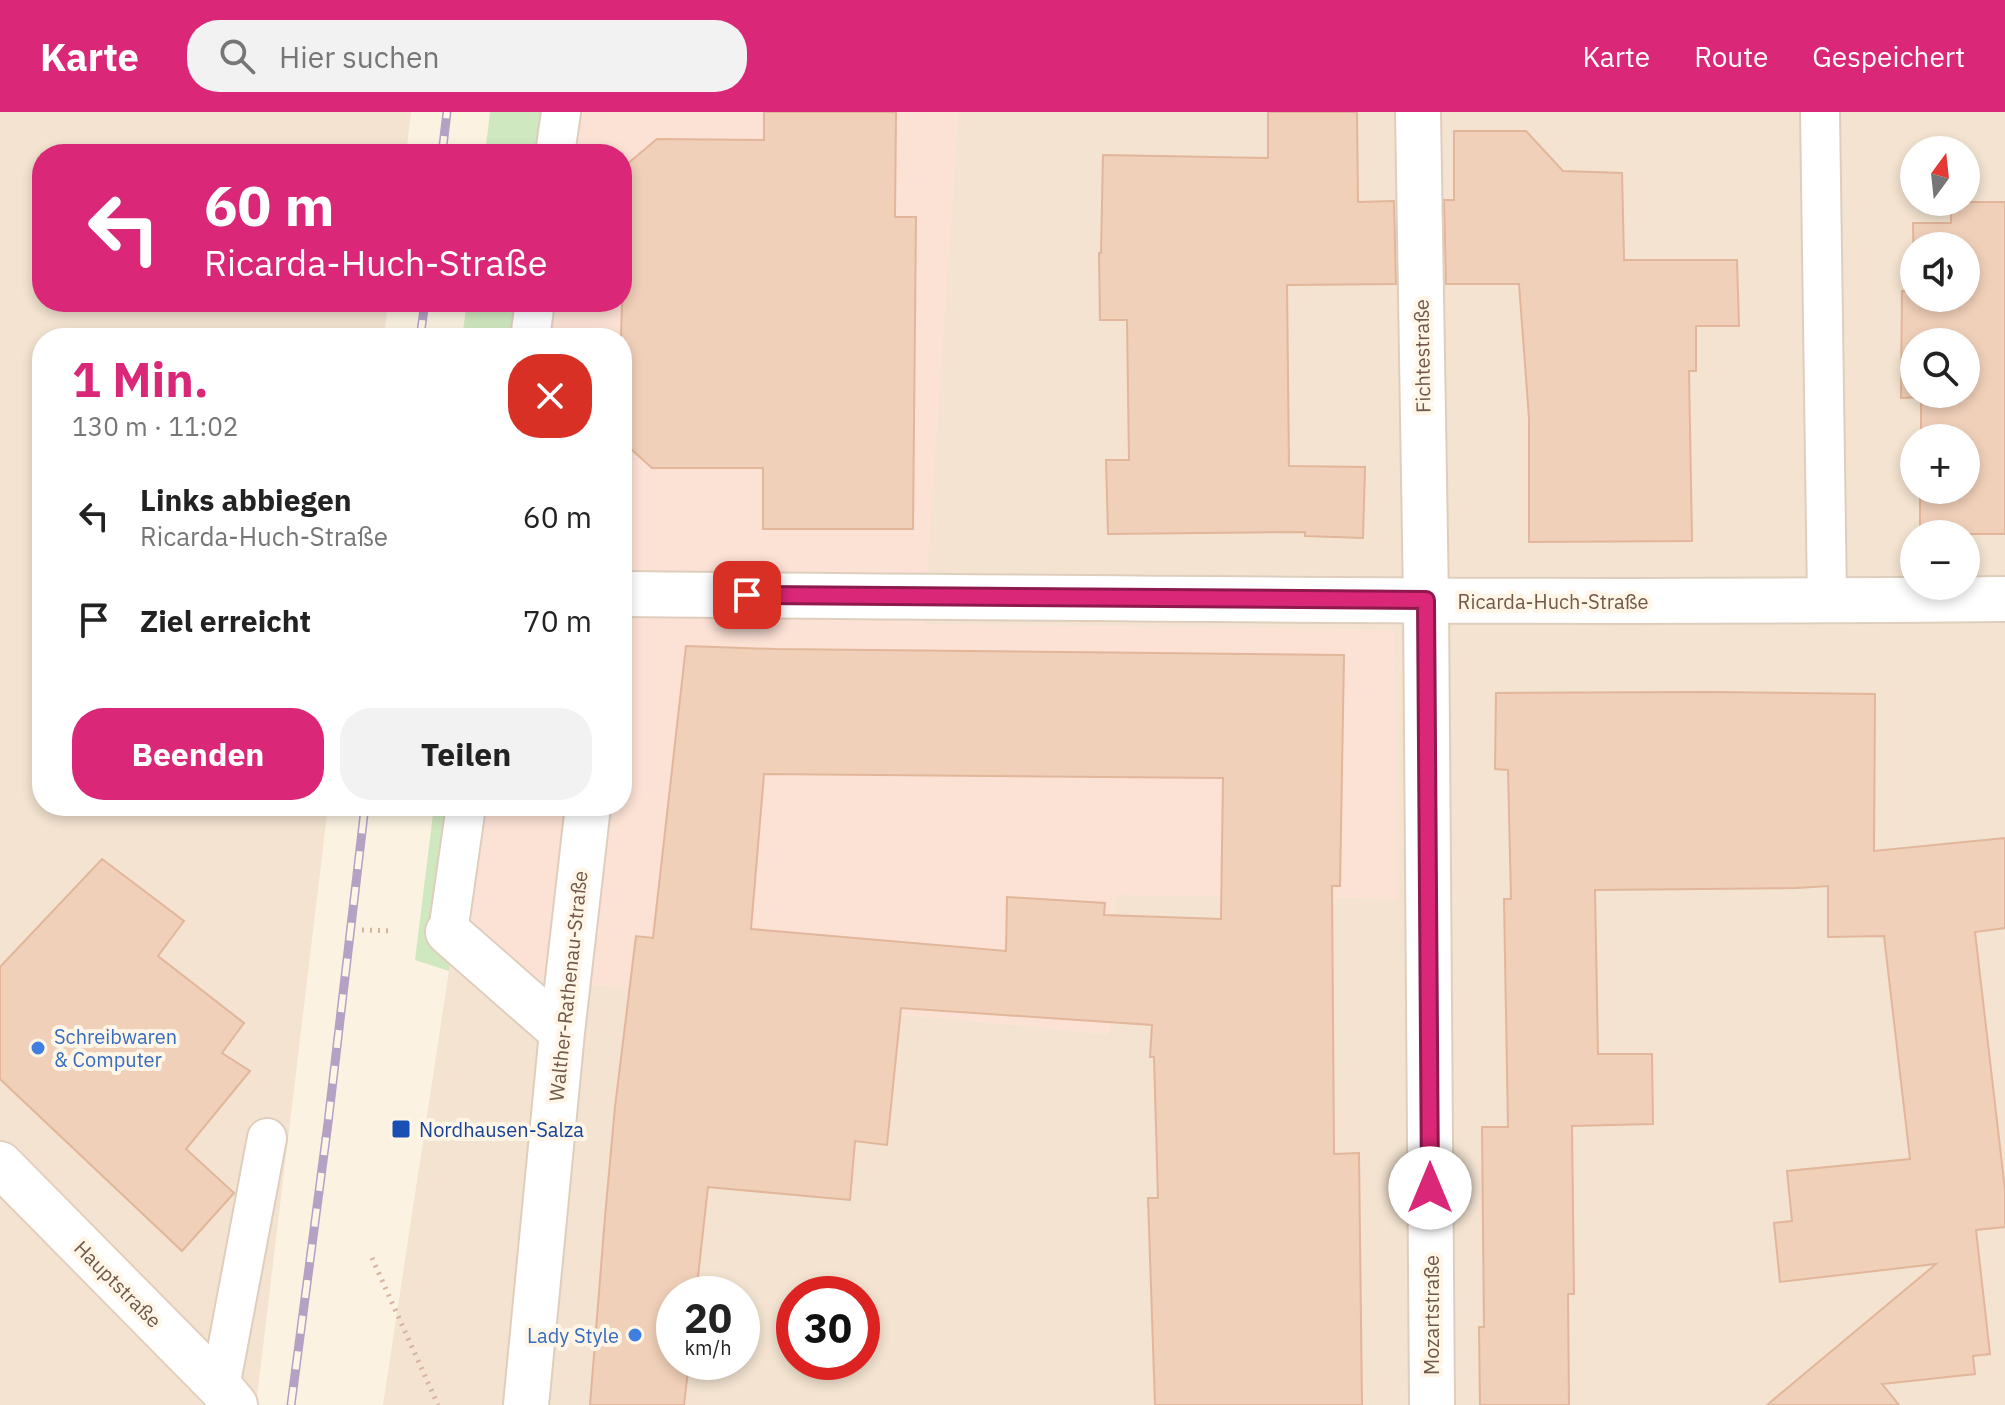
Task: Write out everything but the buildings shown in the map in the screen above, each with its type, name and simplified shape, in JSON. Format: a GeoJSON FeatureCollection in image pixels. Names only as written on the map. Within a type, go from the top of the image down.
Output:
{"type":"FeatureCollection","features":[{"type":"Feature","properties":{"kind":"street","name":"Fichtestraße"},"geometry":{"type":"LineString","coordinates":[[1418,112],[1426,600]]}},
{"type":"Feature","properties":{"kind":"street","name":"Ricarda-Huch-Straße"},"geometry":{"type":"LineString","coordinates":[[632,594],[1426,600],[2005,599]]}},
{"type":"Feature","properties":{"kind":"street","name":"Mozartstraße"},"geometry":{"type":"LineString","coordinates":[[1426,600],[1432,1405]]}},
{"type":"Feature","properties":{"kind":"street","name":"Walther-Rathenau-Straße"},"geometry":{"type":"LineString","coordinates":[[526,1405],[562,1032],[587,816]]}},
{"type":"Feature","properties":{"kind":"street"},"geometry":{"type":"LineString","coordinates":[[448,932],[562,1032]]}},
{"type":"Feature","properties":{"kind":"street","name":"Hauptstraße"},"geometry":{"type":"LineString","coordinates":[[0,1164],[224,1399]]}},
{"type":"Feature","properties":{"kind":"lane"},"geometry":{"type":"LineString","coordinates":[[556,144],[561,112]]}},
{"type":"Feature","properties":{"kind":"lane"},"geometry":{"type":"LineString","coordinates":[[1820,112],[1827,601]]}},
{"type":"Feature","properties":{"kind":"lane"},"geometry":{"type":"LineString","coordinates":[[448,932],[465,816]]}},
{"type":"Feature","properties":{"kind":"lane"},"geometry":{"type":"LineString","coordinates":[[224,1399],[267,1138]]}},
{"type":"Feature","properties":{"kind":"path"},"geometry":{"type":"LineString","coordinates":[[372,1258],[438,1405]]}},
{"type":"Feature","properties":{"kind":"shaded area"},"geometry":{"type":"Polygon","coordinates":[[[0,112],[411,112],[407,144],[32,144],[32,312],[387,312],[385,328],[32,328],[32,816],[327,816],[256,1405],[0,1405],[0,112]]]}},
{"type":"Feature","properties":{"kind":"shaded area"},"geometry":{"type":"Polygon","coordinates":[[[573,112],[958,112],[924,624],[1395,630],[1397,899],[1115,895],[1109,1034],[449,971],[472,816],[632,816],[632,328],[542,328],[544,312],[632,312],[632,144],[568,144],[573,112]]]}},
{"type":"Feature","properties":{"kind":"shaded area"},"geometry":{"type":"Polygon","coordinates":[[[958,112],[2005,112],[2005,1405],[383,1405],[449,971],[1109,1034],[1115,895],[1395,630],[923,624],[958,112]]]}},
{"type":"Feature","properties":{"kind":"green space"},"geometry":{"type":"Polygon","coordinates":[[[490,112],[573,112],[568,144],[486,144],[490,112]]]}},
{"type":"Feature","properties":{"kind":"green space"},"geometry":{"type":"Polygon","coordinates":[[[466,312],[544,312],[542,328],[463,328],[466,312]]]}},
{"type":"Feature","properties":{"kind":"green space"},"geometry":{"type":"Polygon","coordinates":[[[433,816],[472,816],[449,971],[415,960],[433,816]]]}},
{"type":"Feature","properties":{"kind":"railway"},"geometry":{"type":"LineString","coordinates":[[443,144],[447,112]]}},
{"type":"Feature","properties":{"kind":"railway"},"geometry":{"type":"LineString","coordinates":[[421,328],[424,312]]}},
{"type":"Feature","properties":{"kind":"railway"},"geometry":{"type":"LineString","coordinates":[[291,1405],[364,816]]}},
{"type":"Feature","properties":{"kind":"place","name":"Schreibwaren & Computer"},"geometry":{"type":"Point","coordinates":[38,1048]}},
{"type":"Feature","properties":{"kind":"place","name":"Nordhausen-Salza"},"geometry":{"type":"Point","coordinates":[401,1129]}},
{"type":"Feature","properties":{"kind":"place","name":"Lady Style"},"geometry":{"type":"Point","coordinates":[635,1335]}},
{"type":"Feature","properties":{"kind":"route"},"geometry":{"type":"LineString","coordinates":[[747,595],[1426,600],[1430,1188]]}}]}
